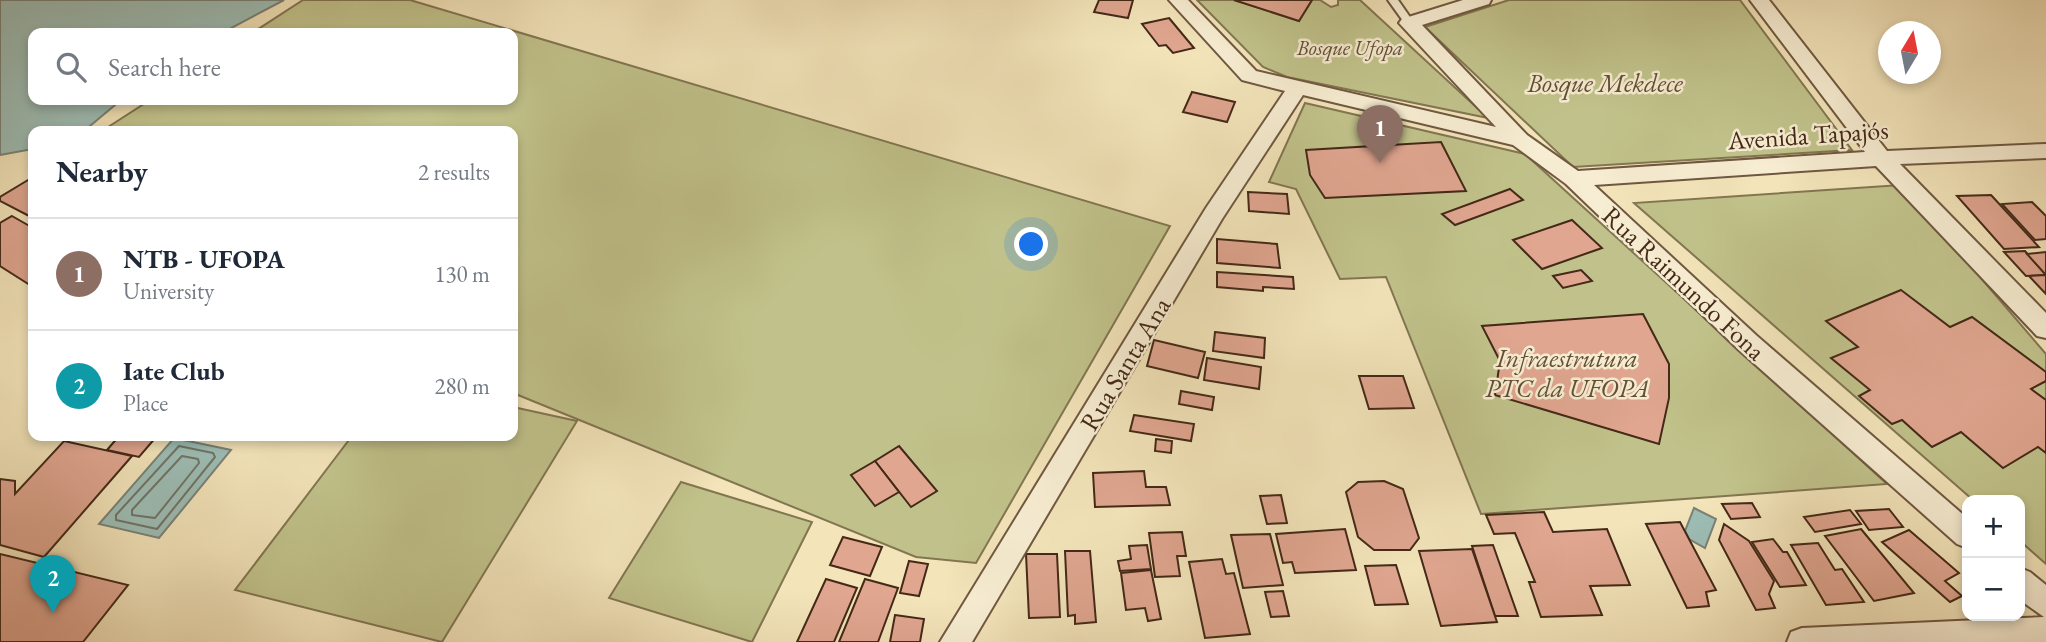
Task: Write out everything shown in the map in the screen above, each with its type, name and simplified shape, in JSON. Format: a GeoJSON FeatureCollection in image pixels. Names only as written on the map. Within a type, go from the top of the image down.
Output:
{"type":"FeatureCollection","features":[{"type":"Feature","properties":{"kind":"street"},"geometry":{"type":"LineString","coordinates":[[1178,0],[1231,61],[1249,76],[1520,140]]}},
{"type":"Feature","properties":{"kind":"street"},"geometry":{"type":"LineString","coordinates":[[1409,23],[1482,0]]}},
{"type":"Feature","properties":{"kind":"street"},"geometry":{"type":"LineString","coordinates":[[1759,0],[1881,158],[2046,329]]}},
{"type":"Feature","properties":{"kind":"street","name":"Rua Raimundo Fona"},"geometry":{"type":"LineString","coordinates":[[1409,23],[1520,140],[1574,179],[1748,343],[1962,532]]}},
{"type":"Feature","properties":{"kind":"street","name":"Rua Santa Ana"},"geometry":{"type":"LineString","coordinates":[[955,642],[1043,501],[1196,243],[1273,120],[1298,88]]}},
{"type":"Feature","properties":{"kind":"street","name":"Avenida Tapajós"},"geometry":{"type":"LineString","coordinates":[[1574,179],[1881,158],[2046,151]]}},
{"type":"Feature","properties":{"kind":"street"},"geometry":{"type":"LineString","coordinates":[[2025,585],[2046,604]]}},
{"type":"Feature","properties":{"kind":"street"},"geometry":{"type":"LineString","coordinates":[[1802,642],[2046,631]]}},
{"type":"Feature","properties":{"kind":"lane"},"geometry":{"type":"LineString","coordinates":[[1393,0],[1409,23]]}},
{"type":"Feature","properties":{"kind":"green space"},"geometry":{"type":"Polygon","coordinates":[[[303,0],[410,0],[504,28],[260,28],[303,0]]]}},
{"type":"Feature","properties":{"kind":"green space","name":"Bosque Ufopa"},"geometry":{"type":"Polygon","coordinates":[[[1197,0],[1234,0],[1299,21],[1312,0],[1320,0],[1331,7],[1338,5],[1338,0],[1360,0],[1488,118],[1287,77],[1263,67],[1197,0]]]}},
{"type":"Feature","properties":{"kind":"green space","name":"Bosque Mekdece"},"geometry":{"type":"Polygon","coordinates":[[[1509,0],[1740,0],[1852,150],[1573,167],[1425,27],[1509,0]]]}},
{"type":"Feature","properties":{"kind":"green space"},"geometry":{"type":"Polygon","coordinates":[[[518,32],[1170,226],[976,563],[916,557],[518,395],[518,126],[110,126],[142,105],[518,105],[518,32]]]}},
{"type":"Feature","properties":{"kind":"green space","name":"Infraestrutura PTC da UFOPA"},"geometry":{"type":"Polygon","coordinates":[[[1305,103],[1525,154],[1887,484],[1481,514],[1386,277],[1340,279],[1296,189],[1269,182],[1305,103]]]}},
{"type":"Feature","properties":{"kind":"green space"},"geometry":{"type":"Polygon","coordinates":[[[1901,185],[2046,354],[2046,564],[2025,545],[2025,495],[1967,495],[1634,203],[1901,185]]]}},
{"type":"Feature","properties":{"kind":"green space"},"geometry":{"type":"Polygon","coordinates":[[[518,408],[577,421],[442,642],[235,590],[348,441],[518,441],[518,408]]]}},
{"type":"Feature","properties":{"kind":"green space"},"geometry":{"type":"Polygon","coordinates":[[[681,482],[812,522],[752,642],[609,598],[681,482]]]}},
{"type":"Feature","properties":{"kind":"water"},"geometry":{"type":"Polygon","coordinates":[[[0,0],[284,0],[231,28],[28,28],[28,105],[115,105],[90,126],[28,126],[28,150],[0,155],[0,0]]]}},
{"type":"Feature","properties":{"kind":"water"},"geometry":{"type":"Polygon","coordinates":[[[171,441],[188,441],[231,450],[159,538],[99,524],[171,441]]]}},
{"type":"Feature","properties":{"kind":"water"},"geometry":{"type":"Polygon","coordinates":[[[1694,508],[1716,519],[1705,548],[1689,539],[1685,531],[1694,508]]]}},
{"type":"Feature","properties":{"kind":"building"},"geometry":{"type":"Polygon","coordinates":[[[1099,0],[1133,0],[1128,18],[1094,12],[1099,0]]]}},
{"type":"Feature","properties":{"kind":"building"},"geometry":{"type":"Polygon","coordinates":[[[1234,0],[1312,0],[1299,21],[1234,0]]]}},
{"type":"Feature","properties":{"kind":"building"},"geometry":{"type":"Polygon","coordinates":[[[1169,18],[1194,48],[1173,53],[1166,45],[1159,46],[1142,24],[1169,18]]]}},
{"type":"Feature","properties":{"kind":"building"},"geometry":{"type":"Polygon","coordinates":[[[1192,92],[1235,102],[1227,122],[1183,112],[1192,92]]]}},
{"type":"Feature","properties":{"kind":"building"},"geometry":{"type":"Polygon","coordinates":[[[1441,142],[1466,191],[1325,198],[1310,175],[1306,150],[1441,142]]]}},
{"type":"Feature","properties":{"kind":"building"},"geometry":{"type":"Polygon","coordinates":[[[28,180],[28,215],[0,201],[0,197],[28,180]]]}},
{"type":"Feature","properties":{"kind":"building"},"geometry":{"type":"Polygon","coordinates":[[[1510,189],[1523,200],[1455,225],[1442,214],[1510,189]]]}},
{"type":"Feature","properties":{"kind":"building"},"geometry":{"type":"Polygon","coordinates":[[[1248,192],[1287,194],[1289,214],[1249,211],[1248,192]]]}},
{"type":"Feature","properties":{"kind":"building"},"geometry":{"type":"Polygon","coordinates":[[[1991,195],[2039,247],[2004,249],[1957,196],[1991,195]]]}},
{"type":"Feature","properties":{"kind":"building"},"geometry":{"type":"Polygon","coordinates":[[[2032,202],[2046,216],[2046,239],[2035,240],[2002,204],[2032,202]]]}},
{"type":"Feature","properties":{"kind":"building"},"geometry":{"type":"Polygon","coordinates":[[[12,216],[28,225],[28,284],[0,266],[0,223],[12,216]]]}},
{"type":"Feature","properties":{"kind":"building"},"geometry":{"type":"Polygon","coordinates":[[[1572,220],[1602,248],[1542,269],[1513,240],[1572,220]]]}},
{"type":"Feature","properties":{"kind":"building"},"geometry":{"type":"Polygon","coordinates":[[[1217,239],[1277,244],[1280,268],[1217,263],[1217,239]]]}},
{"type":"Feature","properties":{"kind":"building"},"geometry":{"type":"Polygon","coordinates":[[[2025,251],[2046,275],[2026,276],[2004,252],[2025,251]]]}},
{"type":"Feature","properties":{"kind":"building"},"geometry":{"type":"Polygon","coordinates":[[[2046,252],[2046,275],[2027,254],[2046,252]]]}},
{"type":"Feature","properties":{"kind":"building"},"geometry":{"type":"Polygon","coordinates":[[[1581,270],[1592,281],[1563,288],[1553,276],[1581,270]]]}},
{"type":"Feature","properties":{"kind":"building"},"geometry":{"type":"Polygon","coordinates":[[[1217,272],[1293,277],[1294,289],[1263,287],[1263,291],[1217,287],[1217,272]]]}},
{"type":"Feature","properties":{"kind":"building"},"geometry":{"type":"Polygon","coordinates":[[[2046,275],[2046,294],[2029,276],[2046,275]]]}},
{"type":"Feature","properties":{"kind":"building"},"geometry":{"type":"Polygon","coordinates":[[[1901,290],[1950,327],[1972,317],[2046,372],[2046,381],[2031,389],[2046,400],[2046,453],[2038,447],[2003,468],[1961,432],[1932,447],[1902,420],[1892,424],[1859,396],[1870,390],[1831,358],[1858,347],[1826,321],[1901,290]]]}},
{"type":"Feature","properties":{"kind":"building"},"geometry":{"type":"Polygon","coordinates":[[[1643,314],[1669,364],[1669,398],[1659,444],[1495,395],[1500,361],[1482,326],[1643,314]]]}},
{"type":"Feature","properties":{"kind":"building"},"geometry":{"type":"Polygon","coordinates":[[[1215,332],[1265,338],[1264,358],[1213,351],[1215,332]]]}},
{"type":"Feature","properties":{"kind":"building"},"geometry":{"type":"Polygon","coordinates":[[[1154,340],[1205,352],[1198,378],[1147,366],[1154,340]]]}},
{"type":"Feature","properties":{"kind":"building"},"geometry":{"type":"Polygon","coordinates":[[[1207,358],[1261,367],[1259,389],[1204,380],[1207,358]]]}},
{"type":"Feature","properties":{"kind":"building"},"geometry":{"type":"Polygon","coordinates":[[[1359,376],[1403,376],[1414,408],[1369,409],[1359,376]]]}},
{"type":"Feature","properties":{"kind":"building"},"geometry":{"type":"Polygon","coordinates":[[[1181,391],[1214,397],[1212,410],[1179,404],[1181,391]]]}},
{"type":"Feature","properties":{"kind":"building"},"geometry":{"type":"Polygon","coordinates":[[[1134,415],[1194,424],[1191,441],[1130,431],[1134,415]]]}},
{"type":"Feature","properties":{"kind":"building"},"geometry":{"type":"Polygon","coordinates":[[[1156,439],[1172,441],[1171,453],[1155,451],[1156,439]]]}},
{"type":"Feature","properties":{"kind":"building"},"geometry":{"type":"Polygon","coordinates":[[[64,441],[132,456],[44,557],[0,545],[0,479],[15,481],[15,494],[64,441]]]}},
{"type":"Feature","properties":{"kind":"building"},"geometry":{"type":"Polygon","coordinates":[[[115,441],[153,441],[139,457],[107,450],[115,441]]]}},
{"type":"Feature","properties":{"kind":"building"},"geometry":{"type":"Polygon","coordinates":[[[899,446],[937,491],[911,507],[875,461],[899,446]]]}},
{"type":"Feature","properties":{"kind":"building"},"geometry":{"type":"Polygon","coordinates":[[[875,461],[899,492],[875,506],[851,475],[875,461]]]}},
{"type":"Feature","properties":{"kind":"building"},"geometry":{"type":"Polygon","coordinates":[[[1144,471],[1146,487],[1166,487],[1170,505],[1095,507],[1093,473],[1144,471]]]}},
{"type":"Feature","properties":{"kind":"building"},"geometry":{"type":"Polygon","coordinates":[[[1384,481],[1403,489],[1419,538],[1410,550],[1374,550],[1358,537],[1346,492],[1358,482],[1384,481]]]}},
{"type":"Feature","properties":{"kind":"building"},"geometry":{"type":"Polygon","coordinates":[[[1281,495],[1287,523],[1267,524],[1260,496],[1281,495]]]}},
{"type":"Feature","properties":{"kind":"building"},"geometry":{"type":"Polygon","coordinates":[[[1752,503],[1760,517],[1731,519],[1722,504],[1752,503]]]}},
{"type":"Feature","properties":{"kind":"building"},"geometry":{"type":"Polygon","coordinates":[[[1889,509],[1903,527],[1869,530],[1856,511],[1889,509]]]}},
{"type":"Feature","properties":{"kind":"building"},"geometry":{"type":"Polygon","coordinates":[[[1850,510],[1861,524],[1815,532],[1804,517],[1850,510]]]}},
{"type":"Feature","properties":{"kind":"building"},"geometry":{"type":"Polygon","coordinates":[[[1544,512],[1553,532],[1607,529],[1630,585],[1590,586],[1602,615],[1541,617],[1529,582],[1535,582],[1515,533],[1494,534],[1486,515],[1544,512]]]}},
{"type":"Feature","properties":{"kind":"building"},"geometry":{"type":"Polygon","coordinates":[[[1680,522],[1716,590],[1706,592],[1709,606],[1687,608],[1646,524],[1680,522]]]}},
{"type":"Feature","properties":{"kind":"building"},"geometry":{"type":"Polygon","coordinates":[[[1724,524],[1749,541],[1774,581],[1769,594],[1775,608],[1756,610],[1719,540],[1724,524]]]}},
{"type":"Feature","properties":{"kind":"building"},"geometry":{"type":"Polygon","coordinates":[[[1345,529],[1356,570],[1295,573],[1292,562],[1283,563],[1276,534],[1345,529]]]}},
{"type":"Feature","properties":{"kind":"building"},"geometry":{"type":"Polygon","coordinates":[[[1861,529],[1914,593],[1874,601],[1825,536],[1861,529]]]}},
{"type":"Feature","properties":{"kind":"building"},"geometry":{"type":"Polygon","coordinates":[[[1909,530],[1959,573],[1945,581],[1962,596],[1950,602],[1882,542],[1909,530]]]}},
{"type":"Feature","properties":{"kind":"building"},"geometry":{"type":"Polygon","coordinates":[[[1182,532],[1186,556],[1177,556],[1180,576],[1155,577],[1149,533],[1182,532]]]}},
{"type":"Feature","properties":{"kind":"building"},"geometry":{"type":"Polygon","coordinates":[[[1270,534],[1283,585],[1243,588],[1231,535],[1270,534]]]}},
{"type":"Feature","properties":{"kind":"building"},"geometry":{"type":"Polygon","coordinates":[[[843,537],[882,547],[870,576],[830,565],[843,537]]]}},
{"type":"Feature","properties":{"kind":"building"},"geometry":{"type":"Polygon","coordinates":[[[1773,539],[1783,552],[1787,552],[1806,585],[1780,587],[1752,542],[1773,539]]]}},
{"type":"Feature","properties":{"kind":"building"},"geometry":{"type":"Polygon","coordinates":[[[1818,543],[1835,570],[1842,569],[1864,602],[1826,605],[1791,545],[1818,543]]]}},
{"type":"Feature","properties":{"kind":"building"},"geometry":{"type":"Polygon","coordinates":[[[1147,545],[1151,569],[1120,571],[1118,561],[1131,559],[1129,546],[1147,545]]]}},
{"type":"Feature","properties":{"kind":"building"},"geometry":{"type":"Polygon","coordinates":[[[1493,545],[1518,616],[1495,616],[1472,546],[1493,545]]]}},
{"type":"Feature","properties":{"kind":"building"},"geometry":{"type":"Polygon","coordinates":[[[1472,549],[1497,622],[1441,626],[1419,551],[1472,549]]]}},
{"type":"Feature","properties":{"kind":"building"},"geometry":{"type":"Polygon","coordinates":[[[1065,551],[1090,551],[1096,622],[1075,624],[1075,615],[1068,616],[1065,551]]]}},
{"type":"Feature","properties":{"kind":"building"},"geometry":{"type":"Polygon","coordinates":[[[0,554],[128,585],[83,642],[0,642],[0,554]]]}},
{"type":"Feature","properties":{"kind":"building"},"geometry":{"type":"Polygon","coordinates":[[[1026,554],[1057,554],[1060,617],[1029,618],[1026,554]]]}},
{"type":"Feature","properties":{"kind":"building"},"geometry":{"type":"Polygon","coordinates":[[[1222,559],[1226,574],[1234,573],[1250,634],[1205,638],[1189,562],[1222,559]]]}},
{"type":"Feature","properties":{"kind":"building"},"geometry":{"type":"Polygon","coordinates":[[[909,561],[928,564],[919,596],[900,593],[909,561]]]}},
{"type":"Feature","properties":{"kind":"building"},"geometry":{"type":"Polygon","coordinates":[[[1396,565],[1408,604],[1375,605],[1365,566],[1396,565]]]}},
{"type":"Feature","properties":{"kind":"building"},"geometry":{"type":"Polygon","coordinates":[[[1151,570],[1161,619],[1148,621],[1145,608],[1126,610],[1121,573],[1151,570]]]}},
{"type":"Feature","properties":{"kind":"building"},"geometry":{"type":"Polygon","coordinates":[[[826,579],[857,588],[834,642],[797,642],[826,579]]]}},
{"type":"Feature","properties":{"kind":"building"},"geometry":{"type":"Polygon","coordinates":[[[865,579],[898,588],[878,642],[839,642],[865,579]]]}},
{"type":"Feature","properties":{"kind":"building"},"geometry":{"type":"Polygon","coordinates":[[[1283,591],[1289,616],[1271,617],[1265,592],[1283,591]]]}},
{"type":"Feature","properties":{"kind":"building"},"geometry":{"type":"Polygon","coordinates":[[[895,615],[924,619],[920,642],[890,642],[895,615]]]}},
{"type":"Feature","properties":{"kind":"place","name":"NTB - UFOPA"},"geometry":{"type":"Point","coordinates":[1380,163]}},
{"type":"Feature","properties":{"kind":"place","name":"Iate Club"},"geometry":{"type":"Point","coordinates":[53,613]}}]}
